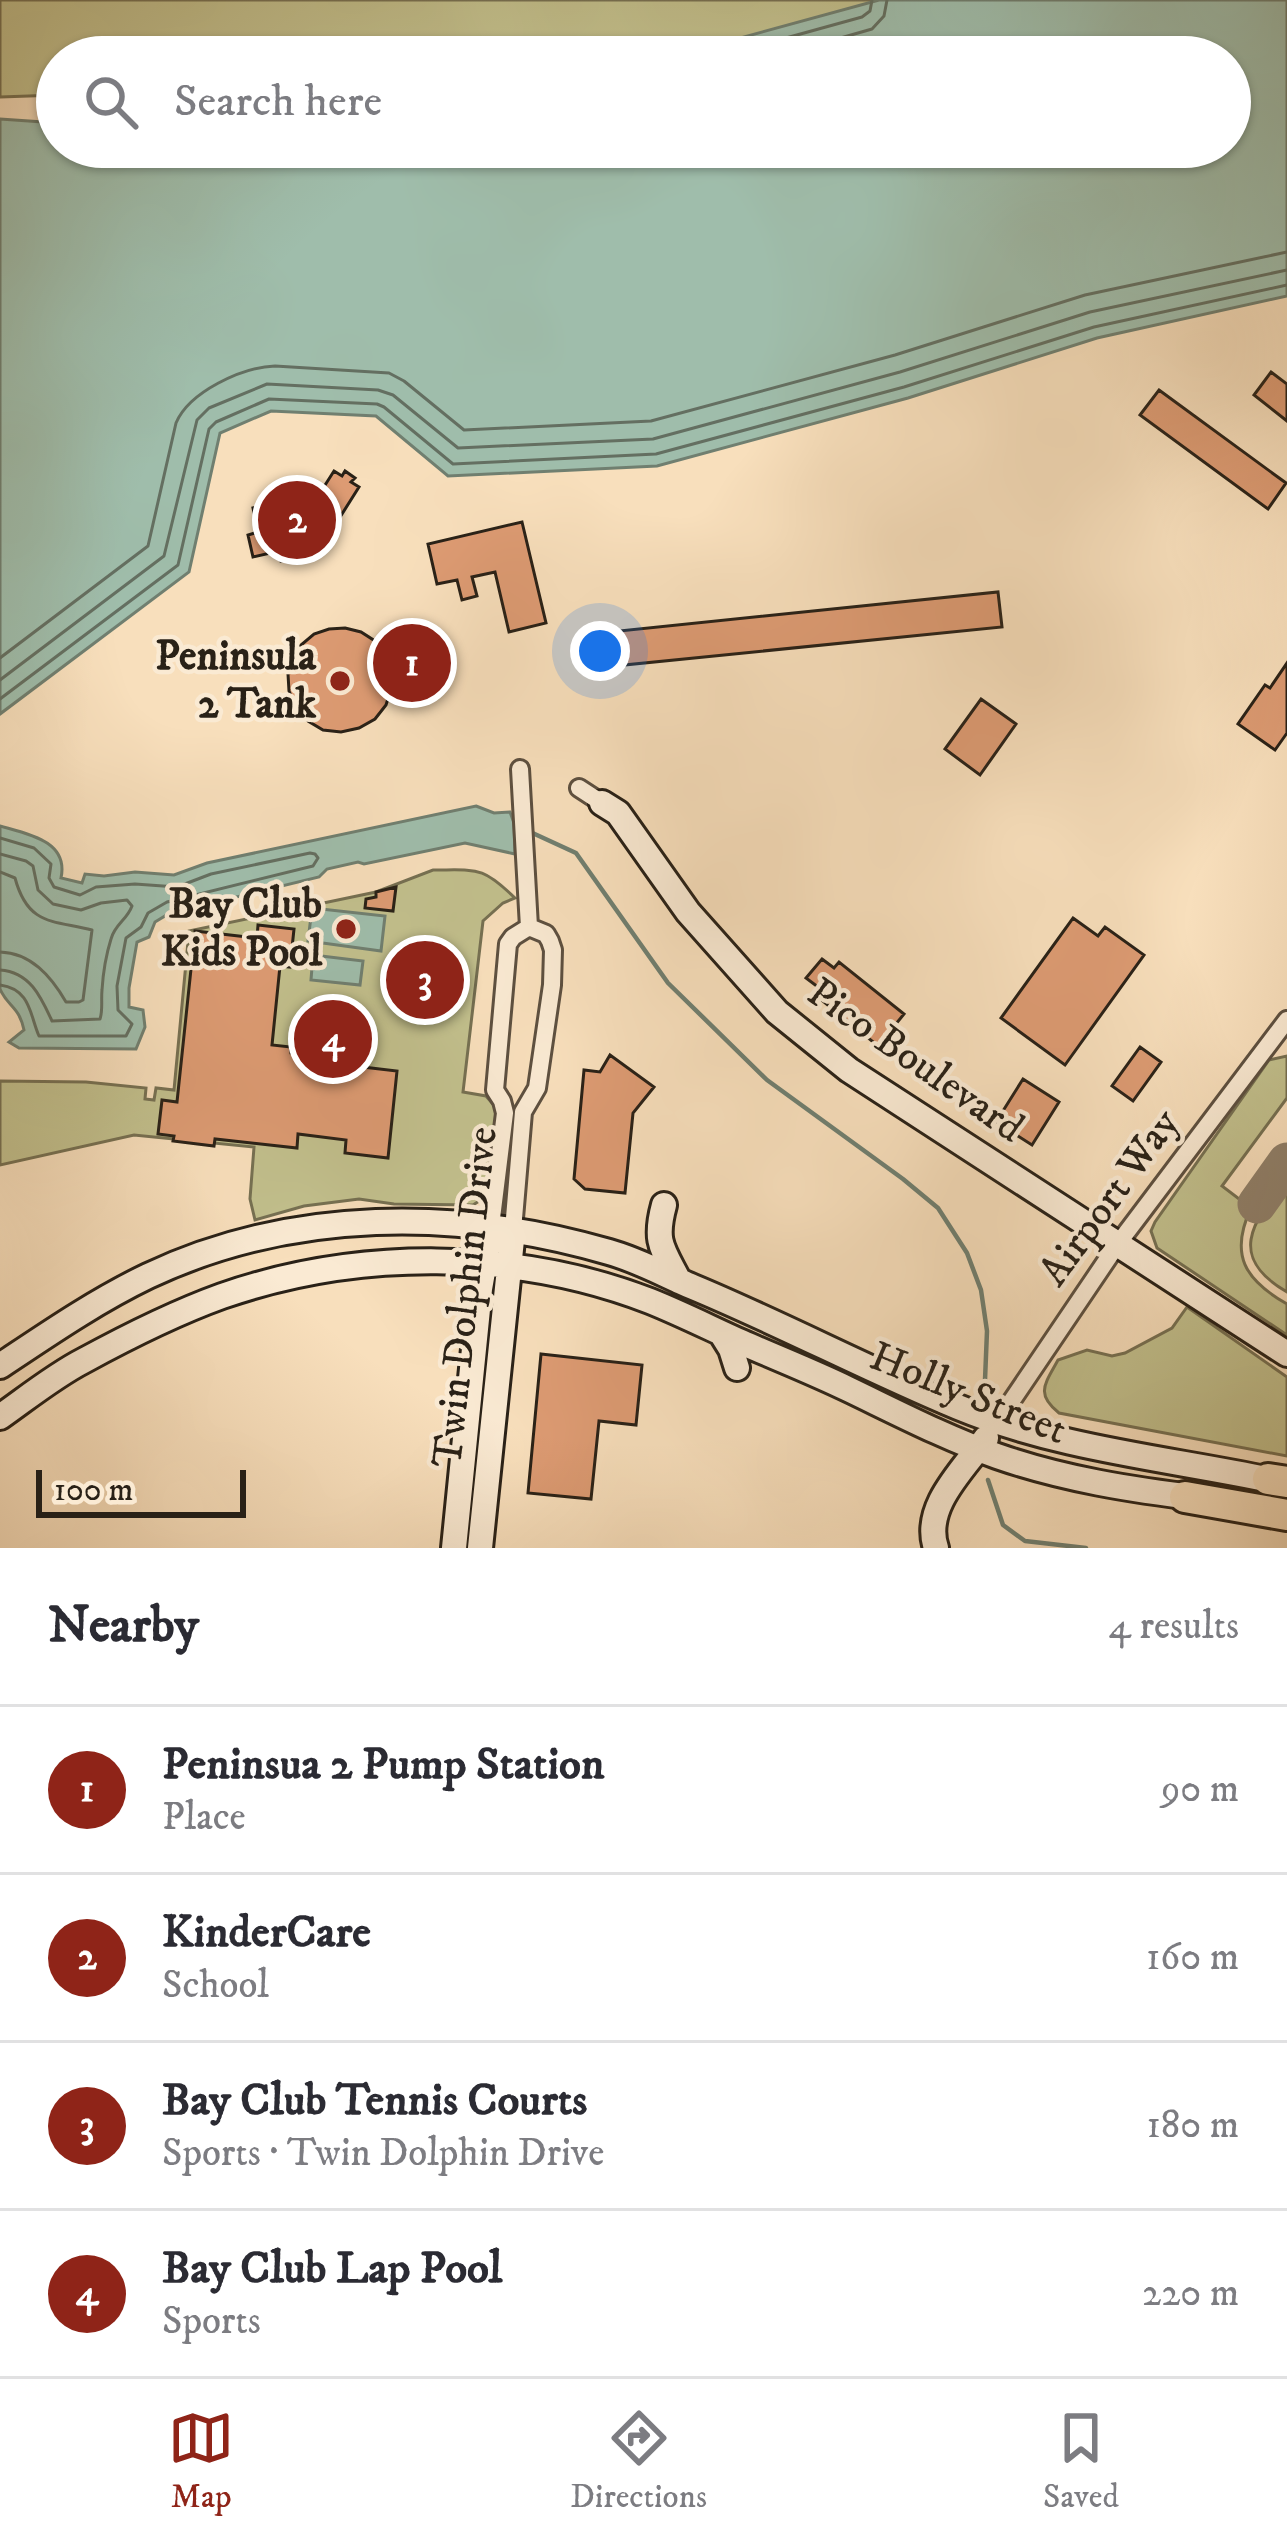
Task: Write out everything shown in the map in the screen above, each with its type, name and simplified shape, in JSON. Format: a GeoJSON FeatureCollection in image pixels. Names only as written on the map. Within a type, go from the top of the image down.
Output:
{"type":"FeatureCollection","features":[{"type":"Feature","properties":{"kind":"highway"},"geometry":{"type":"LineString","coordinates":[[1185,1496],[1287,1512]]}},
{"type":"Feature","properties":{"kind":"main road","name":"Pico Boulevard"},"geometry":{"type":"LineString","coordinates":[[602,803],[618,813],[688,912],[777,1012],[849,1070],[1287,1354]]}},
{"type":"Feature","properties":{"kind":"main road"},"geometry":{"type":"LineString","coordinates":[[664,1205],[659,1242],[679,1281]]}},
{"type":"Feature","properties":{"kind":"main road","name":"Holly Street"},"geometry":{"type":"LineString","coordinates":[[0,1366],[70,1319],[146,1277],[212,1250],[352,1223],[464,1222],[612,1253],[998,1421],[1094,1448],[1281,1482]]}},
{"type":"Feature","properties":{"kind":"main road","name":"Twin Dolphin Drive"},"geometry":{"type":"LineString","coordinates":[[454,1548],[502,1228]]}},
{"type":"Feature","properties":{"kind":"main road","name":"Holly Street"},"geometry":{"type":"LineString","coordinates":[[0,1417],[79,1363],[223,1296],[354,1267],[433,1262],[497,1265],[650,1301],[978,1449],[1087,1481],[1185,1496]]}},
{"type":"Feature","properties":{"kind":"main road","name":"Twin Dolphin Drive"},"geometry":{"type":"LineString","coordinates":[[480,1548],[497,1265]]}},
{"type":"Feature","properties":{"kind":"main road"},"geometry":{"type":"LineString","coordinates":[[721,1333],[736,1368]]}},
{"type":"Feature","properties":{"kind":"main road"},"geometry":{"type":"LineString","coordinates":[[936,1548],[935,1513],[998,1421]]}},
{"type":"Feature","properties":{"kind":"street","name":"Twin Dolphin Drive"},"geometry":{"type":"LineString","coordinates":[[520,769],[530,927]]}},
{"type":"Feature","properties":{"kind":"street"},"geometry":{"type":"LineString","coordinates":[[579,788],[602,803]]}},
{"type":"Feature","properties":{"kind":"street","name":"Twin Dolphin Drive"},"geometry":{"type":"LineString","coordinates":[[502,1228],[504,1125],[502,1101],[494,1090],[508,944],[530,927]]}},
{"type":"Feature","properties":{"kind":"street","name":"Twin Dolphin Drive"},"geometry":{"type":"LineString","coordinates":[[502,1228],[523,1112],[537,1088],[554,950],[545,934],[530,927]]}},
{"type":"Feature","properties":{"kind":"street","name":"Airport Way"},"geometry":{"type":"LineString","coordinates":[[998,1421],[1117,1246],[1287,1021]]}},
{"type":"Feature","properties":{"kind":"shaded area"},"geometry":{"type":"Polygon","coordinates":[[[0,0],[978,0],[768,36],[36,36],[36,96],[0,97],[0,0]]]}},
{"type":"Feature","properties":{"kind":"shaded area"},"geometry":{"type":"Polygon","coordinates":[[[433,870],[479,872],[515,898],[483,921],[463,1092],[486,1096],[498,1110],[490,1194],[473,1205],[359,1199],[304,1206],[255,1220],[250,1199],[254,1147],[134,1135],[0,1165],[0,1081],[146,1088],[145,1099],[154,1100],[156,1088],[174,1090],[189,931],[376,892],[433,870]]]}},
{"type":"Feature","properties":{"kind":"shaded area"},"geometry":{"type":"Polygon","coordinates":[[[1287,1056],[1287,1098],[1222,1186],[1251,1208],[1241,1239],[1245,1265],[1261,1285],[1287,1304],[1287,1335],[1157,1248],[1151,1231],[1269,1060],[1287,1056]]]}},
{"type":"Feature","properties":{"kind":"shaded area"},"geometry":{"type":"Polygon","coordinates":[[[1287,1177],[1287,1292],[1256,1265],[1251,1238],[1264,1208],[1287,1177]]]}},
{"type":"Feature","properties":{"kind":"shaded area"},"geometry":{"type":"Polygon","coordinates":[[[1187,1307],[1287,1377],[1287,1456],[1059,1413],[1047,1400],[1046,1382],[1058,1360],[1087,1350],[1112,1356],[1125,1353],[1172,1328],[1187,1307]]]}},
{"type":"Feature","properties":{"kind":"water"},"geometry":{"type":"Polygon","coordinates":[[[879,0],[1287,0],[1287,296],[1097,338],[908,398],[657,466],[448,476],[376,416],[271,411],[220,433],[189,572],[0,714],[0,119],[36,122],[36,168],[1251,168],[1251,36],[748,36],[879,0]]]}},
{"type":"Feature","properties":{"kind":"water"},"geometry":{"type":"Polygon","coordinates":[[[476,806],[494,813],[510,812],[515,854],[465,843],[358,862],[327,869],[319,877],[170,913],[155,922],[149,937],[137,942],[129,988],[129,1007],[143,1010],[145,1027],[136,1049],[19,1048],[9,1042],[24,1030],[0,989],[0,826],[53,847],[62,865],[61,878],[82,883],[85,874],[174,875],[207,863],[476,806]]]}},
{"type":"Feature","properties":{"kind":"water","name":"Bay Club Kids Pool"},"geometry":{"type":"Polygon","coordinates":[[[312,908],[385,916],[381,951],[308,941],[312,908]]]}},
{"type":"Feature","properties":{"kind":"water"},"geometry":{"type":"Polygon","coordinates":[[[313,955],[363,961],[360,985],[311,980],[313,955]]]}},
{"type":"Feature","properties":{"kind":"water"},"geometry":{"type":"Polygon","coordinates":[[[319,1014],[352,1017],[347,1065],[313,1061],[319,1014]]]}},
{"type":"Feature","properties":{"kind":"building"},"geometry":{"type":"Polygon","coordinates":[[[1271,372],[1287,384],[1287,421],[1254,395],[1271,372]]]}},
{"type":"Feature","properties":{"kind":"building"},"geometry":{"type":"Polygon","coordinates":[[[1159,390],[1286,483],[1268,509],[1140,415],[1159,390]]]}},
{"type":"Feature","properties":{"kind":"building"},"geometry":{"type":"Polygon","coordinates":[[[334,471],[342,476],[345,471],[359,487],[325,541],[301,546],[303,556],[281,561],[279,551],[253,557],[248,535],[258,532],[253,508],[320,493],[334,471]]]}},
{"type":"Feature","properties":{"kind":"building"},"geometry":{"type":"Polygon","coordinates":[[[522,522],[546,623],[509,632],[495,572],[472,577],[477,596],[462,600],[457,580],[437,584],[428,544],[522,522]]]}},
{"type":"Feature","properties":{"kind":"building"},"geometry":{"type":"Polygon","coordinates":[[[998,592],[1002,627],[594,668],[590,634],[998,592]]]}},
{"type":"Feature","properties":{"kind":"building","name":"Peninsula 2 Tank"},"geometry":{"type":"Polygon","coordinates":[[[345,628],[361,632],[385,653],[417,646],[424,676],[393,683],[386,705],[359,728],[323,730],[296,707],[288,674],[292,658],[314,634],[345,628]]]}},
{"type":"Feature","properties":{"kind":"building"},"geometry":{"type":"Polygon","coordinates":[[[1287,663],[1287,733],[1275,750],[1238,724],[1287,663]]]}},
{"type":"Feature","properties":{"kind":"building"},"geometry":{"type":"Polygon","coordinates":[[[981,699],[1016,724],[980,775],[945,749],[981,699]]]}},
{"type":"Feature","properties":{"kind":"building"},"geometry":{"type":"Polygon","coordinates":[[[396,887],[393,911],[365,908],[366,899],[376,897],[376,892],[396,887]]]}},
{"type":"Feature","properties":{"kind":"building"},"geometry":{"type":"Polygon","coordinates":[[[1073,918],[1098,936],[1105,927],[1144,955],[1065,1065],[1001,1018],[1073,918]]]}},
{"type":"Feature","properties":{"kind":"building"},"geometry":{"type":"Polygon","coordinates":[[[258,925],[294,929],[290,967],[280,966],[272,1045],[306,1055],[305,1068],[317,1069],[317,1076],[340,1078],[341,1071],[353,1073],[354,1066],[397,1071],[388,1158],[345,1153],[346,1140],[298,1134],[297,1148],[215,1139],[214,1146],[173,1141],[174,1136],[158,1134],[162,1100],[177,1102],[195,931],[257,938],[258,925]]]}},
{"type":"Feature","properties":{"kind":"building"},"geometry":{"type":"Polygon","coordinates":[[[822,959],[834,968],[839,962],[904,1014],[878,1046],[813,993],[818,987],[806,978],[822,959]]]}},
{"type":"Feature","properties":{"kind":"building"},"geometry":{"type":"Polygon","coordinates":[[[1140,1047],[1161,1062],[1133,1101],[1112,1086],[1140,1047]]]}},
{"type":"Feature","properties":{"kind":"building"},"geometry":{"type":"Polygon","coordinates":[[[610,1055],[654,1087],[633,1113],[625,1193],[585,1189],[574,1179],[584,1070],[600,1072],[610,1055]]]}},
{"type":"Feature","properties":{"kind":"building"},"geometry":{"type":"Polygon","coordinates":[[[1023,1079],[1059,1102],[1032,1145],[996,1122],[1023,1079]]]}},
{"type":"Feature","properties":{"kind":"building"},"geometry":{"type":"Polygon","coordinates":[[[541,1354],[642,1365],[636,1425],[599,1421],[591,1499],[528,1493],[541,1354]]]}},
{"type":"Feature","properties":{"kind":"waterway"},"geometry":{"type":"LineString","coordinates":[[526,830],[576,853],[668,983],[767,1080],[938,1208],[967,1253],[981,1290],[987,1331],[985,1380]]}},
{"type":"Feature","properties":{"kind":"waterway"},"geometry":{"type":"LineString","coordinates":[[988,1480],[1003,1525],[1025,1541],[1086,1548]]}},
{"type":"Feature","properties":{"kind":"taxiway"},"geometry":{"type":"LineString","coordinates":[[1257,1204],[1287,1162]]}},
{"type":"Feature","properties":{"kind":"place","name":"KinderCare"},"geometry":{"type":"Point","coordinates":[297,520]}},
{"type":"Feature","properties":{"kind":"place","name":"Peninsua 2 Pump Station"},"geometry":{"type":"Point","coordinates":[412,663]}},
{"type":"Feature","properties":{"kind":"place","name":"Peninsula 2 Tank"},"geometry":{"type":"Point","coordinates":[340,681]}},
{"type":"Feature","properties":{"kind":"place","name":"Bay Club Kids Pool"},"geometry":{"type":"Point","coordinates":[346,929]}},
{"type":"Feature","properties":{"kind":"place","name":"Bay Club Tennis Courts"},"geometry":{"type":"Point","coordinates":[425,980]}},
{"type":"Feature","properties":{"kind":"place","name":"Bay Club Lap Pool"},"geometry":{"type":"Point","coordinates":[333,1039]}}]}
